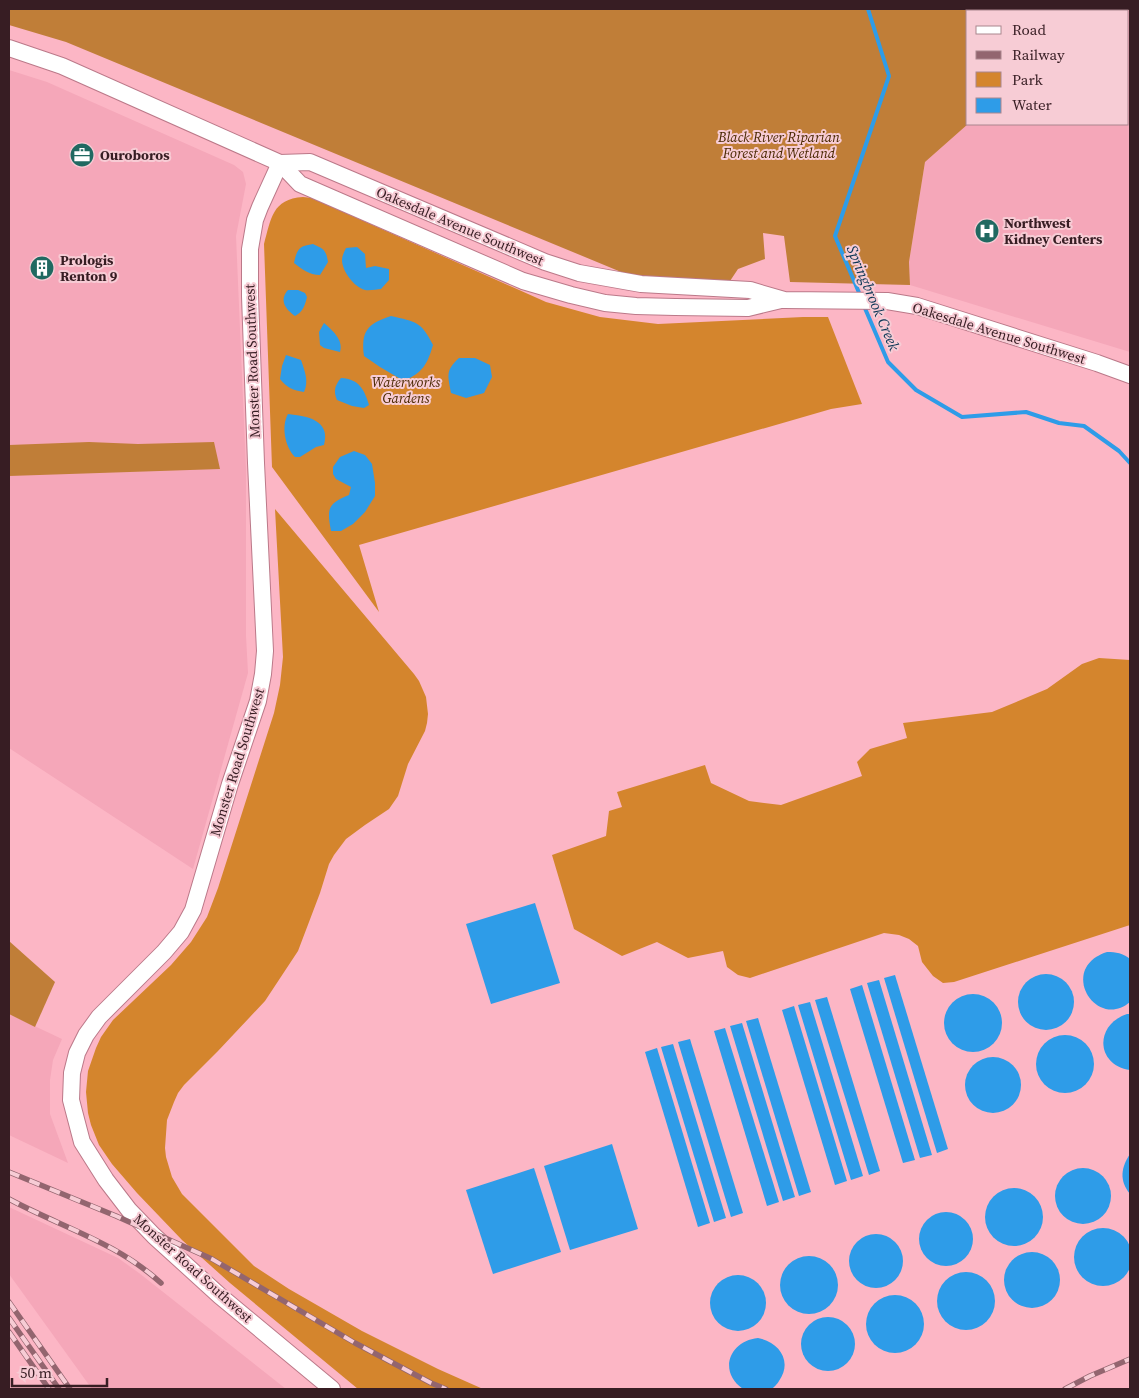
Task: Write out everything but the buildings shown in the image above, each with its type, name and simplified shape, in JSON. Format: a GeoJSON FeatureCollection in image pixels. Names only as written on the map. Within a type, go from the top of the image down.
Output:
{"type":"FeatureCollection","features":[{"type":"Feature","properties":{"kind":"street"},"geometry":{"type":"LineString","coordinates":[[9,48],[62,66],[280,163]]}},
{"type":"Feature","properties":{"kind":"street","name":"Oakesdale Avenue Southwest"},"geometry":{"type":"LineString","coordinates":[[280,163],[310,162],[545,262],[579,273],[641,284],[750,290],[784,300]]}},
{"type":"Feature","properties":{"kind":"street","name":"Oakesdale Avenue Southwest"},"geometry":{"type":"LineString","coordinates":[[280,163],[300,184],[514,277],[571,295],[605,303],[636,306],[748,308],[784,300],[887,301],[917,306],[1097,363],[1130,376]]}},
{"type":"Feature","properties":{"kind":"street","name":"Monster Road Southwest"},"geometry":{"type":"LineString","coordinates":[[280,163],[255,220],[250,249],[255,453],[264,652],[263,674],[258,701],[230,784],[193,910],[181,932],[164,952],[99,1017],[86,1035],[77,1053],[72,1073],[71,1100],[82,1142],[98,1169],[129,1210],[154,1236],[220,1296],[332,1389]]}},
{"type":"Feature","properties":{"kind":"shaded area"},"geometry":{"type":"Polygon","coordinates":[[[1130,9],[1130,352],[910,285],[909,262],[925,162],[967,125],[1129,125],[1129,10],[1094,10],[1130,9]]]}},
{"type":"Feature","properties":{"kind":"shaded area"},"geometry":{"type":"Polygon","coordinates":[[[9,70],[47,82],[234,165],[243,172],[246,184],[236,236],[246,468],[246,636],[248,673],[193,869],[9,748],[9,70]]]}},
{"type":"Feature","properties":{"kind":"shaded area"},"geometry":{"type":"Polygon","coordinates":[[[9,1014],[62,1039],[53,1060],[50,1080],[50,1114],[68,1163],[9,1135],[9,1014]]]}},
{"type":"Feature","properties":{"kind":"shaded area"},"geometry":{"type":"Polygon","coordinates":[[[9,1207],[118,1258],[286,1389],[92,1389],[9,1274],[9,1207]]]}},
{"type":"Feature","properties":{"kind":"green space","name":"Black River Riparian Forest and Wetland"},"geometry":{"type":"Polygon","coordinates":[[[9,9],[1096,9],[966,10],[967,125],[925,162],[909,262],[910,285],[790,282],[784,236],[763,233],[765,259],[738,269],[730,281],[638,279],[66,42],[9,25],[9,9]]]}},
{"type":"Feature","properties":{"kind":"green space","name":"Waterworks Gardens"},"geometry":{"type":"Polygon","coordinates":[[[303,197],[312,198],[546,302],[600,317],[658,324],[828,317],[862,404],[831,409],[359,545],[379,612],[272,467],[264,244],[274,212],[285,202],[303,197]]]}},
{"type":"Feature","properties":{"kind":"green space"},"geometry":{"type":"Polygon","coordinates":[[[89,442],[138,444],[214,442],[220,469],[9,476],[9,445],[89,442]]]}},
{"type":"Feature","properties":{"kind":"green space"},"geometry":{"type":"Polygon","coordinates":[[[275,509],[419,681],[426,697],[427,723],[425,731],[408,764],[398,796],[389,809],[346,839],[334,855],[329,864],[298,951],[265,1001],[178,1093],[167,1120],[166,1157],[172,1177],[182,1194],[254,1266],[289,1289],[362,1331],[483,1389],[358,1389],[230,1283],[182,1240],[112,1164],[99,1145],[88,1113],[86,1092],[88,1071],[101,1037],[113,1020],[171,965],[191,942],[207,917],[274,713],[283,657],[275,509]]]}},
{"type":"Feature","properties":{"kind":"green space"},"geometry":{"type":"Polygon","coordinates":[[[1099,658],[1130,660],[1130,925],[954,982],[943,983],[933,976],[922,962],[918,946],[909,939],[899,935],[884,933],[750,978],[738,975],[727,967],[723,951],[688,958],[657,942],[622,956],[574,929],[552,855],[606,836],[609,811],[622,807],[617,792],[705,765],[711,783],[749,801],[781,805],[862,776],[857,762],[870,749],[907,738],[903,723],[992,712],[1047,689],[1082,664],[1099,658]]]}},
{"type":"Feature","properties":{"kind":"green space"},"geometry":{"type":"Polygon","coordinates":[[[9,941],[55,982],[35,1027],[9,1014],[9,941]]]}},
{"type":"Feature","properties":{"kind":"water"},"geometry":{"type":"Polygon","coordinates":[[[313,244],[324,250],[328,262],[320,275],[309,273],[294,263],[299,249],[313,244]]]}},
{"type":"Feature","properties":{"kind":"water"},"geometry":{"type":"Polygon","coordinates":[[[357,247],[365,254],[366,268],[375,266],[389,269],[389,280],[381,289],[367,290],[361,288],[346,274],[342,258],[343,254],[346,248],[357,247]]]}},
{"type":"Feature","properties":{"kind":"water"},"geometry":{"type":"Polygon","coordinates":[[[288,290],[298,290],[305,293],[307,297],[302,310],[295,316],[284,304],[284,297],[288,290]]]}},
{"type":"Feature","properties":{"kind":"water"},"geometry":{"type":"Polygon","coordinates":[[[391,316],[417,324],[425,331],[433,345],[429,358],[420,371],[404,381],[364,356],[363,347],[367,330],[376,322],[391,316]]]}},
{"type":"Feature","properties":{"kind":"water"},"geometry":{"type":"Polygon","coordinates":[[[324,323],[339,339],[340,352],[324,348],[320,345],[319,332],[324,323]]]}},
{"type":"Feature","properties":{"kind":"water"},"geometry":{"type":"Polygon","coordinates":[[[286,355],[301,360],[306,380],[304,392],[290,388],[280,379],[286,355]]]}},
{"type":"Feature","properties":{"kind":"water"},"geometry":{"type":"Polygon","coordinates":[[[459,358],[475,358],[490,365],[492,377],[484,393],[466,398],[451,393],[449,374],[451,366],[459,358]]]}},
{"type":"Feature","properties":{"kind":"water"},"geometry":{"type":"Polygon","coordinates":[[[341,378],[352,380],[360,386],[369,405],[364,408],[337,400],[335,388],[341,378]]]}},
{"type":"Feature","properties":{"kind":"water"},"geometry":{"type":"Polygon","coordinates":[[[288,414],[310,418],[321,425],[324,430],[324,445],[316,447],[300,457],[295,457],[289,448],[285,436],[285,424],[288,414]]]}},
{"type":"Feature","properties":{"kind":"water"},"geometry":{"type":"Polygon","coordinates":[[[354,451],[365,455],[372,464],[375,496],[365,512],[353,524],[341,531],[331,531],[330,508],[336,501],[349,495],[351,487],[336,479],[333,474],[333,467],[340,457],[354,451]]]}},
{"type":"Feature","properties":{"kind":"water"},"geometry":{"type":"Polygon","coordinates":[[[535,903],[560,983],[491,1004],[466,924],[535,903]]]}},
{"type":"Feature","properties":{"kind":"water"},"geometry":{"type":"Polygon","coordinates":[[[1107,952],[1119,953],[1130,959],[1130,1002],[1117,1009],[1105,1009],[1095,1003],[1087,994],[1083,982],[1085,971],[1092,960],[1107,952]]]}},
{"type":"Feature","properties":{"kind":"water"},"geometry":{"type":"Polygon","coordinates":[[[1040,974],[1052,974],[1062,978],[1070,986],[1074,1002],[1070,1018],[1062,1026],[1052,1030],[1040,1030],[1030,1026],[1022,1018],[1018,1008],[1018,996],[1022,986],[1030,978],[1040,974]]]}},
{"type":"Feature","properties":{"kind":"water"},"geometry":{"type":"Polygon","coordinates":[[[895,975],[948,1149],[937,1153],[884,978],[895,975]]]}},
{"type":"Feature","properties":{"kind":"water"},"geometry":{"type":"Polygon","coordinates":[[[879,980],[932,1155],[920,1158],[867,983],[879,980]]]}},
{"type":"Feature","properties":{"kind":"water"},"geometry":{"type":"Polygon","coordinates":[[[862,985],[915,1160],[903,1163],[850,989],[862,985]]]}},
{"type":"Feature","properties":{"kind":"water"},"geometry":{"type":"Polygon","coordinates":[[[967,994],[979,994],[994,1002],[1002,1017],[1002,1029],[994,1044],[979,1052],[967,1052],[952,1044],[944,1029],[944,1017],[952,1002],[967,994]]]}},
{"type":"Feature","properties":{"kind":"water"},"geometry":{"type":"Polygon","coordinates":[[[827,997],[880,1171],[869,1175],[815,1000],[827,997]]]}},
{"type":"Feature","properties":{"kind":"water"},"geometry":{"type":"Polygon","coordinates":[[[810,1002],[863,1176],[851,1180],[798,1005],[810,1002]]]}},
{"type":"Feature","properties":{"kind":"water"},"geometry":{"type":"Polygon","coordinates":[[[794,1006],[847,1181],[835,1185],[782,1010],[794,1006]]]}},
{"type":"Feature","properties":{"kind":"water"},"geometry":{"type":"Polygon","coordinates":[[[1130,1014],[1130,1070],[1119,1067],[1111,1061],[1105,1053],[1103,1044],[1104,1035],[1109,1027],[1116,1019],[1130,1014]]]}},
{"type":"Feature","properties":{"kind":"water"},"geometry":{"type":"Polygon","coordinates":[[[758,1018],[811,1192],[799,1196],[746,1021],[758,1018]]]}},
{"type":"Feature","properties":{"kind":"water"},"geometry":{"type":"Polygon","coordinates":[[[742,1023],[795,1197],[783,1201],[730,1026],[742,1023]]]}},
{"type":"Feature","properties":{"kind":"water"},"geometry":{"type":"Polygon","coordinates":[[[725,1028],[779,1202],[767,1206],[714,1031],[725,1028]]]}},
{"type":"Feature","properties":{"kind":"water"},"geometry":{"type":"Polygon","coordinates":[[[1065,1035],[1081,1040],[1089,1048],[1094,1064],[1089,1080],[1081,1088],[1065,1093],[1049,1088],[1041,1080],[1036,1064],[1041,1048],[1049,1040],[1065,1035]]]}},
{"type":"Feature","properties":{"kind":"water"},"geometry":{"type":"Polygon","coordinates":[[[690,1039],[743,1213],[731,1217],[678,1042],[690,1039]]]}},
{"type":"Feature","properties":{"kind":"water"},"geometry":{"type":"Polygon","coordinates":[[[673,1044],[726,1218],[714,1222],[661,1047],[673,1044]]]}},
{"type":"Feature","properties":{"kind":"water"},"geometry":{"type":"Polygon","coordinates":[[[657,1048],[710,1223],[698,1227],[645,1052],[657,1048]]]}},
{"type":"Feature","properties":{"kind":"water"},"geometry":{"type":"Polygon","coordinates":[[[987,1057],[999,1057],[1013,1065],[1021,1079],[1019,1096],[1013,1105],[999,1113],[987,1113],[977,1108],[970,1101],[965,1091],[965,1079],[970,1069],[977,1062],[987,1057]]]}},
{"type":"Feature","properties":{"kind":"water"},"geometry":{"type":"Polygon","coordinates":[[[612,1144],[638,1229],[570,1250],[544,1166],[612,1144]]]}},
{"type":"Feature","properties":{"kind":"water"},"geometry":{"type":"Polygon","coordinates":[[[1130,1154],[1130,1194],[1124,1184],[1122,1174],[1130,1154]]]}},
{"type":"Feature","properties":{"kind":"water"},"geometry":{"type":"Polygon","coordinates":[[[534,1168],[561,1252],[493,1274],[466,1190],[534,1168]]]}},
{"type":"Feature","properties":{"kind":"water"},"geometry":{"type":"Polygon","coordinates":[[[1077,1168],[1089,1168],[1099,1172],[1107,1180],[1111,1196],[1107,1212],[1099,1220],[1089,1224],[1077,1224],[1067,1220],[1059,1212],[1055,1202],[1055,1190],[1059,1180],[1067,1172],[1077,1168]]]}},
{"type":"Feature","properties":{"kind":"water"},"geometry":{"type":"Polygon","coordinates":[[[1014,1188],[1030,1193],[1038,1201],[1043,1217],[1038,1233],[1030,1241],[1014,1246],[998,1241],[990,1233],[985,1217],[990,1201],[998,1193],[1014,1188]]]}},
{"type":"Feature","properties":{"kind":"water"},"geometry":{"type":"Polygon","coordinates":[[[946,1212],[956,1214],[965,1220],[971,1229],[973,1239],[971,1249],[965,1258],[956,1264],[946,1266],[936,1264],[927,1258],[921,1249],[919,1239],[921,1229],[927,1220],[936,1214],[946,1212]]]}},
{"type":"Feature","properties":{"kind":"water"},"geometry":{"type":"Polygon","coordinates":[[[1103,1228],[1114,1230],[1127,1241],[1132,1257],[1130,1268],[1119,1281],[1103,1286],[1092,1284],[1079,1273],[1074,1257],[1076,1246],[1087,1233],[1103,1228]]]}},
{"type":"Feature","properties":{"kind":"water"},"geometry":{"type":"Polygon","coordinates":[[[876,1234],[886,1236],[895,1242],[901,1251],[903,1261],[901,1271],[895,1280],[886,1286],[876,1288],[866,1286],[857,1280],[851,1271],[849,1261],[851,1251],[857,1242],[866,1236],[876,1234]]]}},
{"type":"Feature","properties":{"kind":"water"},"geometry":{"type":"Polygon","coordinates":[[[1026,1252],[1038,1252],[1052,1260],[1060,1274],[1058,1291],[1052,1300],[1038,1308],[1026,1308],[1016,1303],[1009,1296],[1004,1286],[1004,1274],[1009,1264],[1016,1257],[1026,1252]]]}},
{"type":"Feature","properties":{"kind":"water"},"geometry":{"type":"Polygon","coordinates":[[[809,1256],[825,1261],[833,1269],[838,1285],[833,1301],[825,1309],[809,1314],[793,1309],[785,1301],[780,1285],[785,1269],[793,1261],[809,1256]]]}},
{"type":"Feature","properties":{"kind":"water"},"geometry":{"type":"Polygon","coordinates":[[[966,1272],[982,1277],[990,1285],[995,1301],[990,1317],[982,1325],[966,1330],[950,1325],[942,1317],[937,1301],[942,1285],[950,1277],[966,1272]]]}},
{"type":"Feature","properties":{"kind":"water"},"geometry":{"type":"Polygon","coordinates":[[[732,1275],[744,1275],[754,1279],[762,1287],[766,1303],[762,1319],[754,1327],[744,1331],[732,1331],[722,1327],[714,1319],[710,1309],[710,1297],[714,1287],[722,1279],[732,1275]]]}},
{"type":"Feature","properties":{"kind":"water"},"geometry":{"type":"Polygon","coordinates":[[[895,1295],[911,1300],[919,1308],[924,1324],[919,1340],[911,1348],[895,1353],[879,1348],[871,1340],[866,1324],[871,1308],[879,1300],[895,1295]]]}},
{"type":"Feature","properties":{"kind":"water"},"geometry":{"type":"Polygon","coordinates":[[[823,1317],[833,1317],[843,1321],[851,1329],[855,1344],[851,1359],[843,1367],[833,1371],[823,1371],[813,1367],[805,1359],[801,1349],[801,1339],[805,1329],[813,1321],[823,1317]]]}},
{"type":"Feature","properties":{"kind":"water"},"geometry":{"type":"Polygon","coordinates":[[[758,1338],[766,1340],[778,1348],[784,1360],[783,1374],[771,1389],[743,1389],[735,1382],[731,1374],[730,1358],[740,1345],[748,1340],[758,1338]]]}},
{"type":"Feature","properties":{"kind":"waterway","name":"Springbrook Creek"},"geometry":{"type":"LineString","coordinates":[[860,295],[835,236],[889,76],[868,9]]}},
{"type":"Feature","properties":{"kind":"waterway","name":"Springbrook Creek"},"geometry":{"type":"LineString","coordinates":[[864,306],[888,362],[916,390],[962,417],[1026,412],[1059,423],[1084,426],[1119,451],[1130,463]]}},
{"type":"Feature","properties":{"kind":"railway"},"geometry":{"type":"LineString","coordinates":[[9,1172],[116,1216],[212,1259],[355,1343],[446,1389]]}},
{"type":"Feature","properties":{"kind":"railway"},"geometry":{"type":"LineString","coordinates":[[9,1199],[107,1246],[144,1269],[161,1283]]}},
{"type":"Feature","properties":{"kind":"railway"},"geometry":{"type":"LineString","coordinates":[[9,1302],[70,1389]]}},
{"type":"Feature","properties":{"kind":"railway"},"geometry":{"type":"LineString","coordinates":[[9,1318],[59,1389]]}},
{"type":"Feature","properties":{"kind":"railway"},"geometry":{"type":"LineString","coordinates":[[9,1332],[49,1389]]}},
{"type":"Feature","properties":{"kind":"railway"},"geometry":{"type":"LineString","coordinates":[[1065,1389],[1130,1359]]}},
{"type":"Feature","properties":{"kind":"place","name":"Ouroboros"},"geometry":{"type":"Point","coordinates":[82,155]}},
{"type":"Feature","properties":{"kind":"place","name":"Northwest Kidney Centers"},"geometry":{"type":"Point","coordinates":[987,231]}},
{"type":"Feature","properties":{"kind":"place","name":"Prologis Renton 9"},"geometry":{"type":"Point","coordinates":[42,268]}}]}
